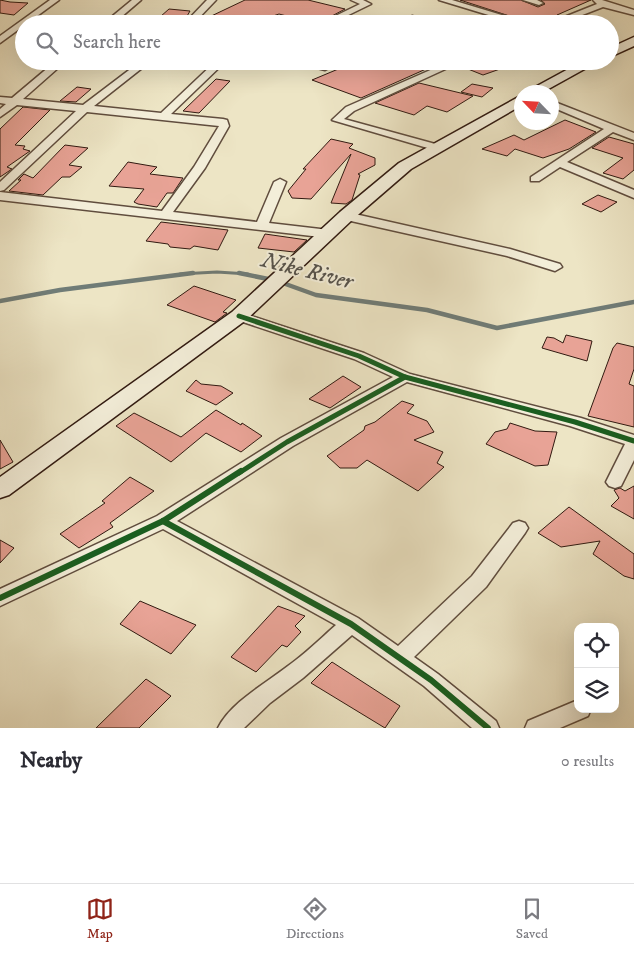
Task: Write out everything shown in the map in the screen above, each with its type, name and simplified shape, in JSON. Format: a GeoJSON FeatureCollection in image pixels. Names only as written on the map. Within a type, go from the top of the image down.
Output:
{"type":"FeatureCollection","features":[{"type":"Feature","properties":{"kind":"main road"},"geometry":{"type":"LineString","coordinates":[[619,48],[634,41]]}},
{"type":"Feature","properties":{"kind":"main road"},"geometry":{"type":"LineString","coordinates":[[547,85],[576,70]]}},
{"type":"Feature","properties":{"kind":"main road"},"geometry":{"type":"LineString","coordinates":[[0,490],[245,310],[329,234],[346,216],[406,166],[514,104]]}},
{"type":"Feature","properties":{"kind":"street"},"geometry":{"type":"LineString","coordinates":[[35,15],[56,0]]}},
{"type":"Feature","properties":{"kind":"street"},"geometry":{"type":"LineString","coordinates":[[118,15],[137,0]]}},
{"type":"Feature","properties":{"kind":"street"},"geometry":{"type":"LineString","coordinates":[[197,15],[212,0]]}},
{"type":"Feature","properties":{"kind":"street"},"geometry":{"type":"LineString","coordinates":[[343,15],[368,4],[356,0]]}},
{"type":"Feature","properties":{"kind":"street"},"geometry":{"type":"LineString","coordinates":[[443,0],[496,15]]}},
{"type":"Feature","properties":{"kind":"street"},"geometry":{"type":"LineString","coordinates":[[527,0],[539,3]]}},
{"type":"Feature","properties":{"kind":"street"},"geometry":{"type":"LineString","coordinates":[[570,15],[599,1],[634,13]]}},
{"type":"Feature","properties":{"kind":"street"},"geometry":{"type":"LineString","coordinates":[[0,40],[15,29]]}},
{"type":"Feature","properties":{"kind":"street"},"geometry":{"type":"LineString","coordinates":[[0,114],[51,70]]}},
{"type":"Feature","properties":{"kind":"street"},"geometry":{"type":"LineString","coordinates":[[0,188],[84,109],[135,70]]}},
{"type":"Feature","properties":{"kind":"street"},"geometry":{"type":"LineString","coordinates":[[161,118],[212,70]]}},
{"type":"Feature","properties":{"kind":"street"},"geometry":{"type":"LineString","coordinates":[[432,70],[350,109],[337,120],[435,148]]}},
{"type":"Feature","properties":{"kind":"street"},"geometry":{"type":"LineString","coordinates":[[0,100],[224,123],[199,168],[166,214]]}},
{"type":"Feature","properties":{"kind":"street"},"geometry":{"type":"LineString","coordinates":[[559,107],[634,137]]}},
{"type":"Feature","properties":{"kind":"street"},"geometry":{"type":"LineString","coordinates":[[535,179],[612,128]]}},
{"type":"Feature","properties":{"kind":"street"},"geometry":{"type":"LineString","coordinates":[[559,163],[634,194]]}},
{"type":"Feature","properties":{"kind":"street"},"geometry":{"type":"LineString","coordinates":[[261,227],[280,182]]}},
{"type":"Feature","properties":{"kind":"street"},"geometry":{"type":"LineString","coordinates":[[0,196],[82,207],[166,214],[329,234]]}},
{"type":"Feature","properties":{"kind":"street"},"geometry":{"type":"LineString","coordinates":[[346,216],[510,253],[555,267]]}},
{"type":"Feature","properties":{"kind":"street"},"geometry":{"type":"LineString","coordinates":[[245,310],[359,356],[405,377],[575,422],[634,442],[616,482]]}},
{"type":"Feature","properties":{"kind":"street"},"geometry":{"type":"LineString","coordinates":[[0,598],[163,521],[287,442],[405,377]]}},
{"type":"Feature","properties":{"kind":"street"},"geometry":{"type":"LineString","coordinates":[[163,521],[351,624],[431,680],[488,728]]}},
{"type":"Feature","properties":{"kind":"street"},"geometry":{"type":"LineString","coordinates":[[399,658],[448,615],[503,555],[519,528]]}},
{"type":"Feature","properties":{"kind":"street"},"geometry":{"type":"LineString","coordinates":[[229,728],[262,696],[296,672],[351,624]]}},
{"type":"Feature","properties":{"kind":"street"},"geometry":{"type":"LineString","coordinates":[[536,728],[574,712]]}},
{"type":"Feature","properties":{"kind":"building"},"geometry":{"type":"Polygon","coordinates":[[[0,0],[28,3],[14,15],[0,13],[0,0]]]}},
{"type":"Feature","properties":{"kind":"building"},"geometry":{"type":"Polygon","coordinates":[[[245,0],[308,0],[345,9],[334,15],[213,15],[245,0]]]}},
{"type":"Feature","properties":{"kind":"building"},"geometry":{"type":"Polygon","coordinates":[[[460,0],[521,0],[538,7],[545,4],[541,0],[591,0],[557,15],[506,15],[460,0]]]}},
{"type":"Feature","properties":{"kind":"building"},"geometry":{"type":"Polygon","coordinates":[[[169,9],[190,11],[188,15],[162,15],[169,9]]]}},
{"type":"Feature","properties":{"kind":"building"},"geometry":{"type":"Polygon","coordinates":[[[336,70],[424,70],[361,98],[312,80],[336,70]]]}},
{"type":"Feature","properties":{"kind":"building"},"geometry":{"type":"Polygon","coordinates":[[[470,70],[497,70],[483,75],[470,70]]]}},
{"type":"Feature","properties":{"kind":"building"},"geometry":{"type":"Polygon","coordinates":[[[216,79],[230,81],[199,113],[183,111],[216,79]]]}},
{"type":"Feature","properties":{"kind":"building"},"geometry":{"type":"Polygon","coordinates":[[[419,83],[473,96],[447,112],[427,106],[414,115],[375,103],[419,83]]]}},
{"type":"Feature","properties":{"kind":"building"},"geometry":{"type":"Polygon","coordinates":[[[472,84],[493,88],[482,97],[461,92],[472,84]]]}},
{"type":"Feature","properties":{"kind":"building"},"geometry":{"type":"Polygon","coordinates":[[[77,87],[91,89],[76,102],[60,101],[77,87]]]}},
{"type":"Feature","properties":{"kind":"building"},"geometry":{"type":"Polygon","coordinates":[[[23,107],[50,110],[15,145],[25,146],[23,149],[30,151],[7,167],[12,169],[0,177],[0,129],[23,107]]]}},
{"type":"Feature","properties":{"kind":"building"},"geometry":{"type":"Polygon","coordinates":[[[565,120],[596,132],[569,149],[543,158],[515,149],[507,156],[482,149],[514,135],[524,140],[544,130],[559,130],[559,123],[565,120]]]}},
{"type":"Feature","properties":{"kind":"building"},"geometry":{"type":"Polygon","coordinates":[[[609,137],[634,144],[634,170],[623,179],[603,173],[623,158],[592,148],[609,137]]]}},
{"type":"Feature","properties":{"kind":"building"},"geometry":{"type":"Polygon","coordinates":[[[331,139],[353,144],[349,148],[375,158],[375,165],[358,174],[360,175],[352,200],[346,204],[331,203],[351,154],[311,199],[292,198],[288,191],[306,169],[303,169],[331,139]]]}},
{"type":"Feature","properties":{"kind":"building"},"geometry":{"type":"Polygon","coordinates":[[[65,145],[88,148],[69,165],[82,167],[70,177],[62,177],[43,195],[9,191],[21,180],[18,180],[24,174],[33,178],[65,145]]]}},
{"type":"Feature","properties":{"kind":"building"},"geometry":{"type":"Polygon","coordinates":[[[128,162],[157,167],[150,174],[183,178],[173,193],[167,193],[157,207],[138,204],[134,202],[144,189],[109,186],[128,162]]]}},
{"type":"Feature","properties":{"kind":"building"},"geometry":{"type":"Polygon","coordinates":[[[598,195],[617,202],[601,212],[582,204],[598,195]]]}},
{"type":"Feature","properties":{"kind":"building"},"geometry":{"type":"Polygon","coordinates":[[[161,222],[228,230],[218,250],[194,246],[190,249],[170,247],[168,244],[146,241],[161,222]]]}},
{"type":"Feature","properties":{"kind":"building"},"geometry":{"type":"Polygon","coordinates":[[[265,234],[307,240],[294,252],[258,248],[265,234]]]}},
{"type":"Feature","properties":{"kind":"building"},"geometry":{"type":"Polygon","coordinates":[[[194,286],[236,300],[223,312],[227,313],[215,322],[167,305],[194,286]]]}},
{"type":"Feature","properties":{"kind":"building"},"geometry":{"type":"Polygon","coordinates":[[[566,335],[592,341],[587,361],[542,348],[547,337],[554,338],[563,343],[566,335]]]}},
{"type":"Feature","properties":{"kind":"building"},"geometry":{"type":"Polygon","coordinates":[[[617,343],[634,347],[634,369],[629,384],[634,386],[634,427],[588,416],[613,348],[617,343]]]}},
{"type":"Feature","properties":{"kind":"building"},"geometry":{"type":"Polygon","coordinates":[[[343,376],[361,387],[330,408],[309,399],[343,376]]]}},
{"type":"Feature","properties":{"kind":"building"},"geometry":{"type":"Polygon","coordinates":[[[196,380],[201,384],[221,386],[233,393],[216,405],[186,391],[196,380]]]}},
{"type":"Feature","properties":{"kind":"building"},"geometry":{"type":"Polygon","coordinates":[[[402,401],[414,405],[407,413],[427,421],[434,432],[414,440],[443,452],[437,463],[444,467],[418,491],[367,460],[357,468],[340,468],[327,456],[364,430],[365,426],[375,422],[402,401]]]}},
{"type":"Feature","properties":{"kind":"building"},"geometry":{"type":"Polygon","coordinates":[[[216,410],[262,436],[241,452],[206,433],[171,462],[116,426],[134,413],[181,437],[216,410]]]}},
{"type":"Feature","properties":{"kind":"building"},"geometry":{"type":"Polygon","coordinates":[[[510,423],[535,431],[557,432],[548,465],[535,466],[486,444],[495,432],[507,429],[510,423]]]}},
{"type":"Feature","properties":{"kind":"building"},"geometry":{"type":"Polygon","coordinates":[[[0,440],[13,462],[0,469],[0,440]]]}},
{"type":"Feature","properties":{"kind":"building"},"geometry":{"type":"Polygon","coordinates":[[[130,477],[154,491],[110,523],[113,527],[79,548],[60,534],[105,503],[102,501],[130,477]]]}},
{"type":"Feature","properties":{"kind":"building"},"geometry":{"type":"Polygon","coordinates":[[[634,486],[634,519],[611,506],[619,498],[614,490],[620,488],[625,491],[634,486]]]}},
{"type":"Feature","properties":{"kind":"building"},"geometry":{"type":"Polygon","coordinates":[[[569,507],[634,554],[634,579],[624,576],[593,554],[600,541],[561,547],[538,533],[569,507]]]}},
{"type":"Feature","properties":{"kind":"building"},"geometry":{"type":"Polygon","coordinates":[[[0,540],[14,548],[0,563],[0,540]]]}},
{"type":"Feature","properties":{"kind":"building"},"geometry":{"type":"Polygon","coordinates":[[[140,601],[196,625],[171,654],[120,624],[140,601]]]}},
{"type":"Feature","properties":{"kind":"building"},"geometry":{"type":"Polygon","coordinates":[[[278,606],[305,616],[295,626],[301,632],[287,647],[282,645],[256,672],[231,657],[278,606]]]}},
{"type":"Feature","properties":{"kind":"building"},"geometry":{"type":"Polygon","coordinates":[[[332,662],[400,706],[385,728],[311,683],[332,662]]]}},
{"type":"Feature","properties":{"kind":"building"},"geometry":{"type":"Polygon","coordinates":[[[146,679],[171,696],[139,728],[96,728],[146,679]]]}},
{"type":"Feature","properties":{"kind":"waterway","name":"Nike River"},"geometry":{"type":"LineString","coordinates":[[189,274],[217,272],[242,274]]}},
{"type":"Feature","properties":{"kind":"waterway","name":"Nike River"},"geometry":{"type":"LineString","coordinates":[[189,274],[193,273]]}},
{"type":"Feature","properties":{"kind":"waterway","name":"Nike River"},"geometry":{"type":"LineString","coordinates":[[180,274],[189,274]]}},
{"type":"Feature","properties":{"kind":"waterway","name":"Nike River"},"geometry":{"type":"LineString","coordinates":[[0,301],[60,290],[189,274]]}},
{"type":"Feature","properties":{"kind":"waterway","name":"Nike River"},"geometry":{"type":"LineString","coordinates":[[242,274],[248,274]]}},
{"type":"Feature","properties":{"kind":"waterway","name":"Nike River"},"geometry":{"type":"LineString","coordinates":[[242,274],[273,280]]}},
{"type":"Feature","properties":{"kind":"waterway","name":"Nike River"},"geometry":{"type":"LineString","coordinates":[[280,282],[316,295],[427,310],[497,328],[634,302]]}},
{"type":"Feature","properties":{"kind":"cycle path"},"geometry":{"type":"LineString","coordinates":[[239,316],[359,356],[405,377],[575,422],[634,441]]}},
{"type":"Feature","properties":{"kind":"cycle path"},"geometry":{"type":"LineString","coordinates":[[0,598],[163,521],[287,442],[405,377]]}},
{"type":"Feature","properties":{"kind":"cycle path"},"geometry":{"type":"LineString","coordinates":[[163,521],[351,624],[431,680],[488,728]]}}]}
